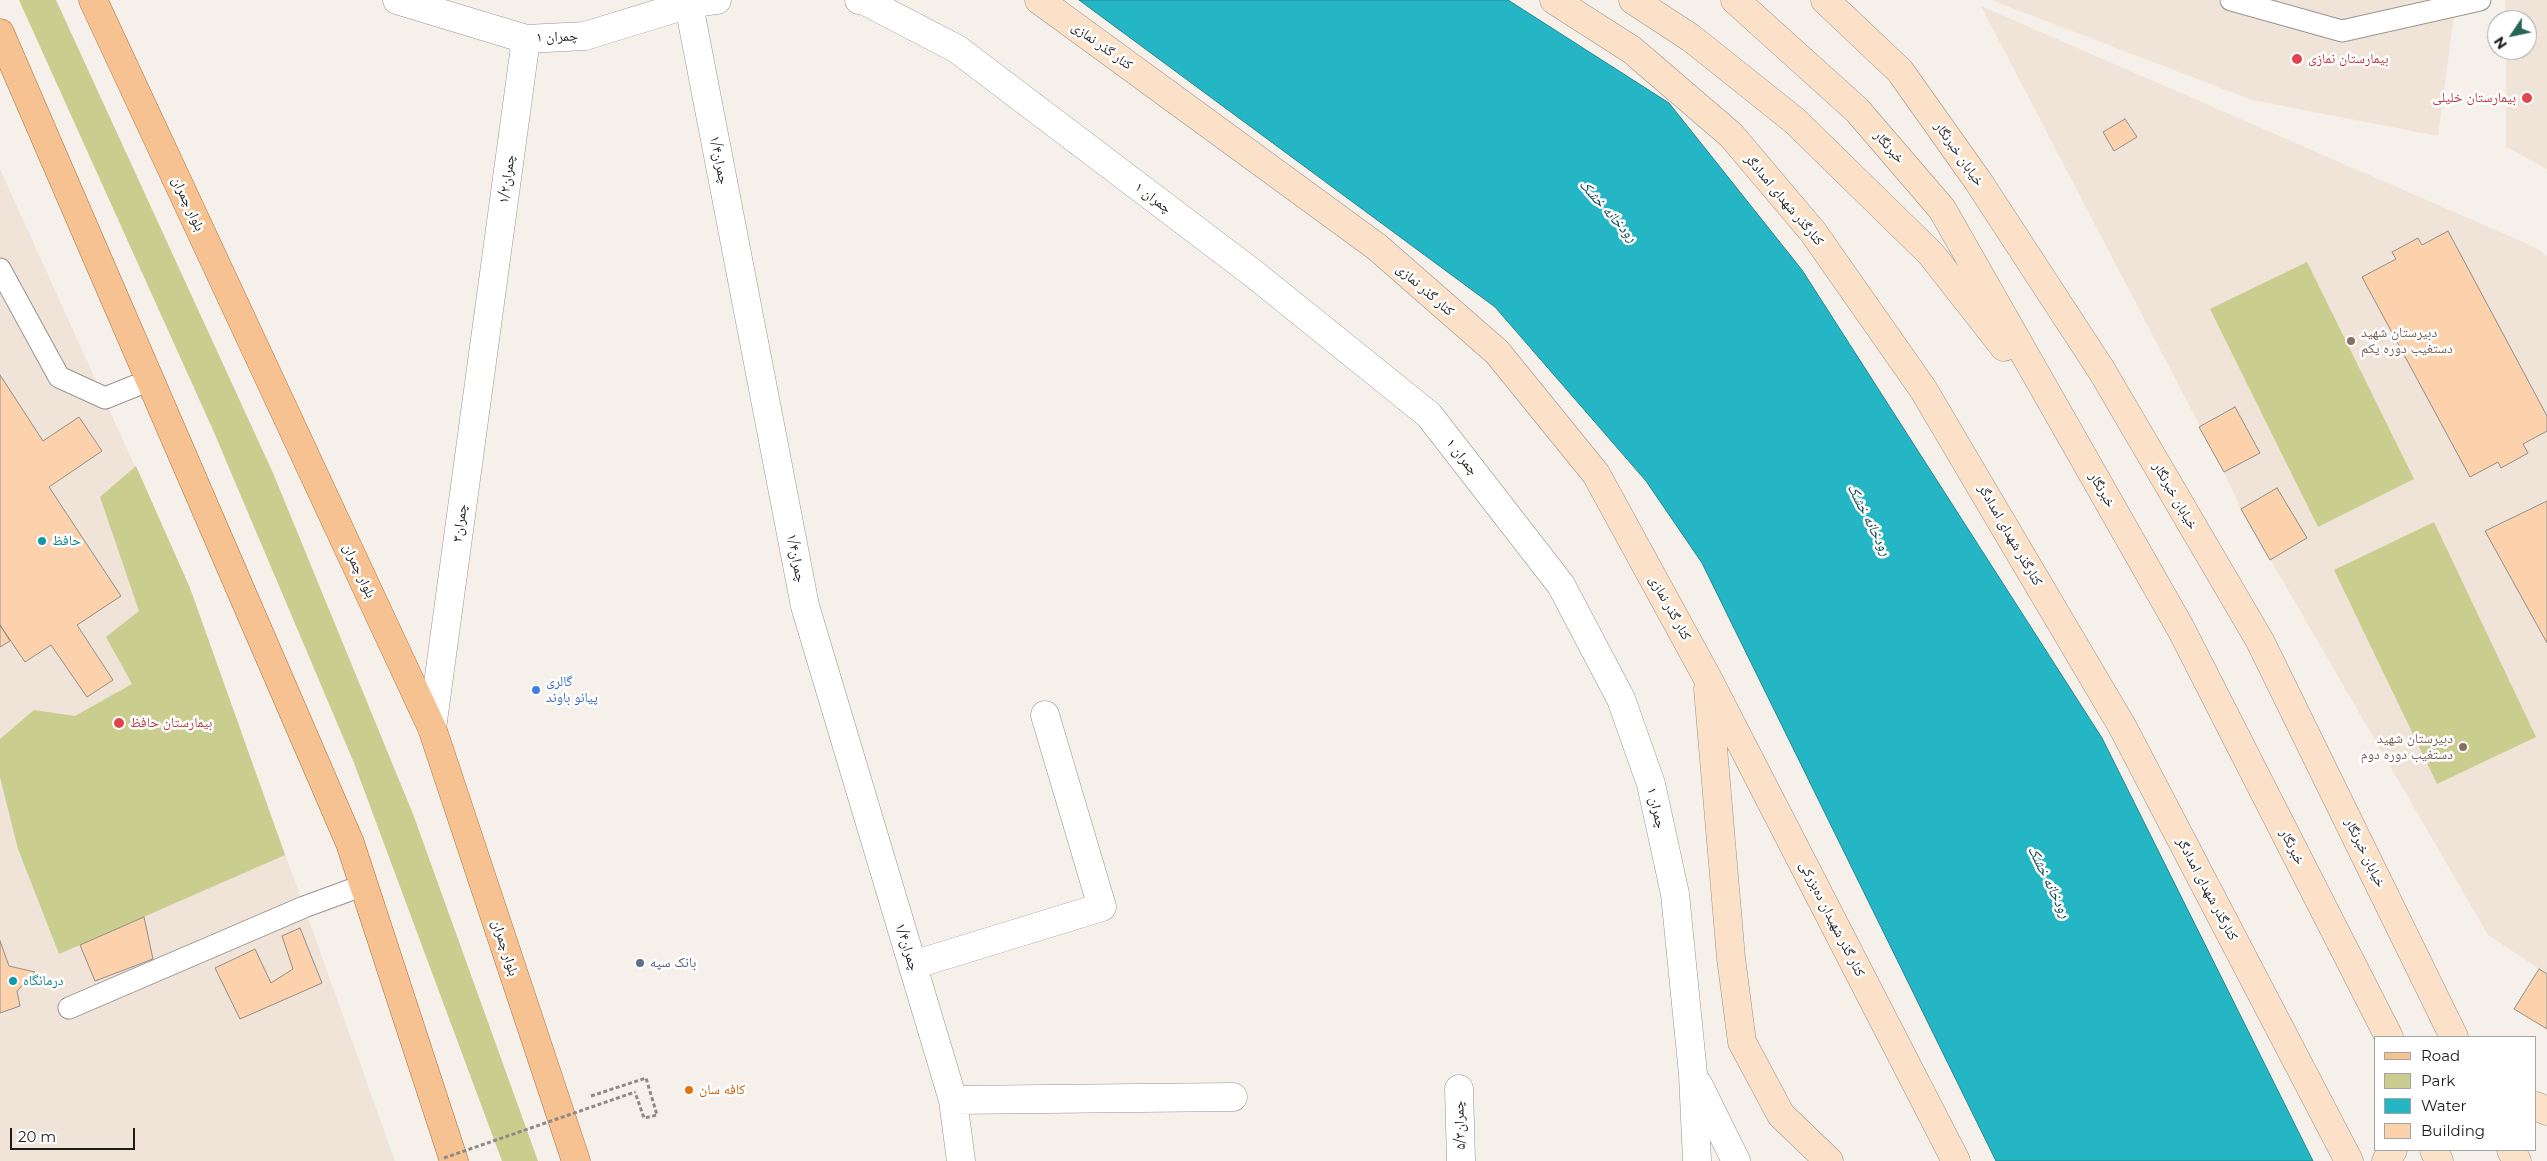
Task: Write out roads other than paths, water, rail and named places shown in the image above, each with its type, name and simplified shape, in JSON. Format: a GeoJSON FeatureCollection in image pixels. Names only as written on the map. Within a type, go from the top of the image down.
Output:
{"type":"FeatureCollection","features":[{"type":"Feature","properties":{"kind":"main road","name":"بلوار چمران"},"geometry":{"type":"LineString","coordinates":[[93,0],[432,728],[576,1161]]}},
{"type":"Feature","properties":{"kind":"main road","name":"کنار گذر نمازی"},"geometry":{"type":"LineString","coordinates":[[1039,0],[1376,247],[1497,352],[1596,474],[1707,677]]}},
{"type":"Feature","properties":{"kind":"main road","name":"کنارگذر شهدای امدادگر"},"geometry":{"type":"LineString","coordinates":[[1554,0],[1632,50],[1731,136],[1814,232],[1923,388],[2122,726],[2349,1161]]}},
{"type":"Feature","properties":{"kind":"main road"},"geometry":{"type":"LineString","coordinates":[[1633,0],[1691,38],[1794,121],[1931,254],[2062,420]]}},
{"type":"Feature","properties":{"kind":"main road","name":"خبرنگار"},"geometry":{"type":"LineString","coordinates":[[1735,0],[1857,110],[1942,209],[2180,629],[2387,1036]]}},
{"type":"Feature","properties":{"kind":"main road","name":"خیابان خبرنگار"},"geometry":{"type":"LineString","coordinates":[[1825,0],[1900,70],[1978,181],[2102,371],[2260,641],[2454,1036]]}},
{"type":"Feature","properties":{"kind":"main road"},"geometry":{"type":"LineString","coordinates":[[0,33],[350,843],[449,1159]]}},
{"type":"Feature","properties":{"kind":"main road"},"geometry":{"type":"LineString","coordinates":[[1707,677],[1731,958],[1742,1042],[1781,1115],[1828,1161]]}},
{"type":"Feature","properties":{"kind":"main road","name":"کنار گذر شهیدان ده‌بزرکی"},"geometry":{"type":"LineString","coordinates":[[1707,677],[1956,1161]]}},
{"type":"Feature","properties":{"kind":"street","name":"چمران ۱"},"geometry":{"type":"LineString","coordinates":[[397,0],[526,38],[585,36],[689,2],[717,0]]}},
{"type":"Feature","properties":{"kind":"street","name":"چمران ۱"},"geometry":{"type":"LineString","coordinates":[[859,0],[957,48],[1254,274],[1429,415],[1561,585],[1621,699],[1651,784],[1675,894],[1693,1074],[1697,1161]]}},
{"type":"Feature","properties":{"kind":"street","name":"چمران۱/۴"},"geometry":{"type":"LineString","coordinates":[[689,2],[805,606],[953,1100],[960,1161]]}},
{"type":"Feature","properties":{"kind":"street","name":"چمران۱/۲"},"geometry":{"type":"LineString","coordinates":[[488,319],[526,38]]}},
{"type":"Feature","properties":{"kind":"street","name":"چمران۳"},"geometry":{"type":"LineString","coordinates":[[432,728],[488,319]]}},
{"type":"Feature","properties":{"kind":"street"},"geometry":{"type":"LineString","coordinates":[[913,965],[1102,907],[1045,715]]}},
{"type":"Feature","properties":{"kind":"street"},"geometry":{"type":"LineString","coordinates":[[1693,1074],[1736,1161]]}},
{"type":"Feature","properties":{"kind":"street","name":"چمران۵/۳"},"geometry":{"type":"LineString","coordinates":[[1459,1089],[1461,1161]]}},
{"type":"Feature","properties":{"kind":"street"},"geometry":{"type":"LineString","coordinates":[[953,1100],[1233,1097]]}},
{"type":"Feature","properties":{"kind":"lane"},"geometry":{"type":"LineString","coordinates":[[2231,0],[2342,31],[2480,0]]}},
{"type":"Feature","properties":{"kind":"lane"},"geometry":{"type":"LineString","coordinates":[[0,269],[59,377],[105,398],[150,380]]}},
{"type":"Feature","properties":{"kind":"lane"},"geometry":{"type":"LineString","coordinates":[[69,1008],[304,907],[364,884]]}},
{"type":"Feature","properties":{"kind":"water","name":"رودخانه خشک"},"geometry":{"type":"Polygon","coordinates":[[[1079,0],[1508,0],[1669,103],[1802,270],[2102,738],[2313,1161],[1996,1161],[1702,563],[1646,481],[1495,307],[1079,0]]]}},
{"type":"Feature","properties":{"kind":"place","name":"بیمارستان نمازی"},"geometry":{"type":"Point","coordinates":[2297,59]}},
{"type":"Feature","properties":{"kind":"place","name":"بیمارستان خلیلی"},"geometry":{"type":"Point","coordinates":[2527,98]}},
{"type":"Feature","properties":{"kind":"place","name":"دبیرستان شهید دستغیب دوره یکم"},"geometry":{"type":"Point","coordinates":[2351,341]}},
{"type":"Feature","properties":{"kind":"place","name":"حافظ"},"geometry":{"type":"Point","coordinates":[42,541]}},
{"type":"Feature","properties":{"kind":"place","name":"گالری پیانو باوند"},"geometry":{"type":"Point","coordinates":[536,690]}},
{"type":"Feature","properties":{"kind":"place","name":"بیمارستان حافظ"},"geometry":{"type":"Point","coordinates":[119,723]}},
{"type":"Feature","properties":{"kind":"place","name":"دبیرستان شهید دستغیب دوره دوم"},"geometry":{"type":"Point","coordinates":[2463,747]}},
{"type":"Feature","properties":{"kind":"place","name":"بانک سپه"},"geometry":{"type":"Point","coordinates":[640,963]}},
{"type":"Feature","properties":{"kind":"place","name":"درمانگاه"},"geometry":{"type":"Point","coordinates":[13,981]}},
{"type":"Feature","properties":{"kind":"place","name":"کافه سان"},"geometry":{"type":"Point","coordinates":[689,1090]}}]}
